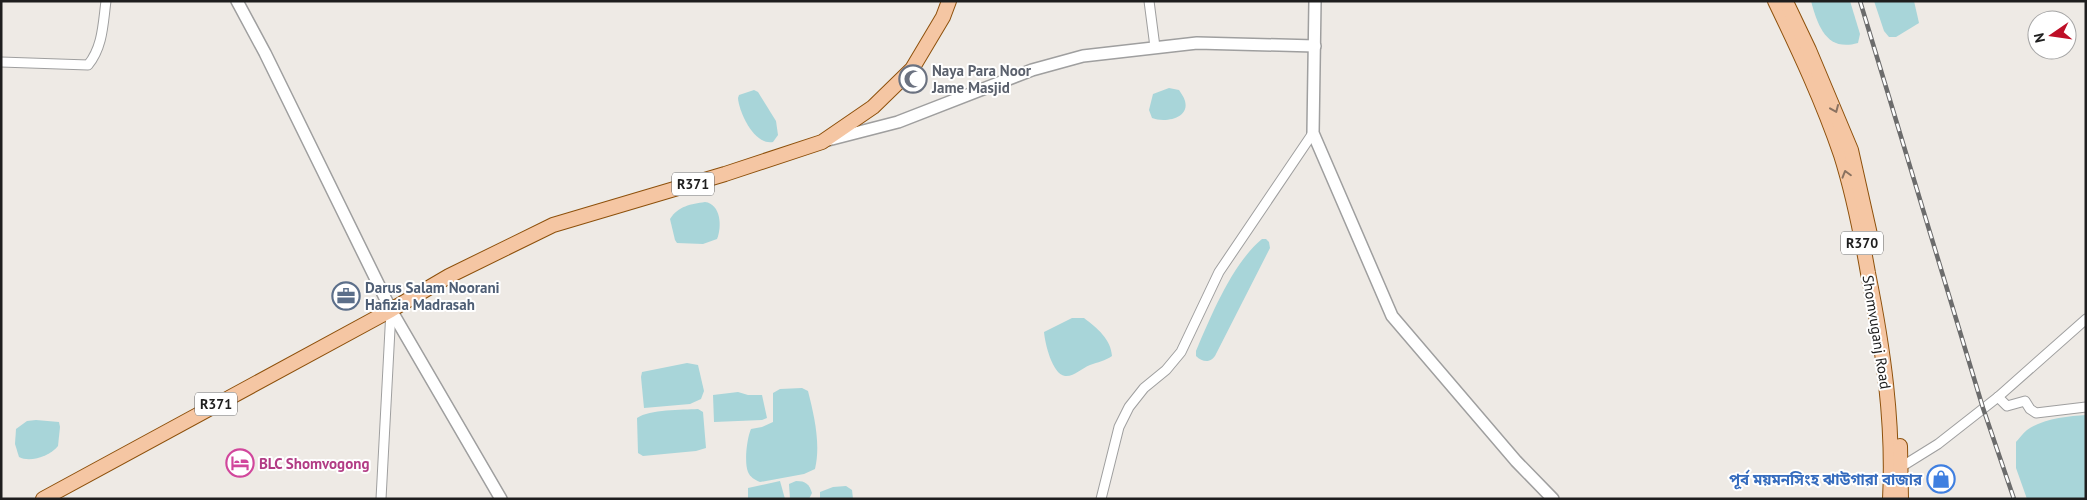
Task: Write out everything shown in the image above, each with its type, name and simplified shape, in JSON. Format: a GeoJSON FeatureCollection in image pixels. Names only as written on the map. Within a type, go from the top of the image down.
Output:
{"type":"FeatureCollection","features":[{"type":"Feature","properties":{"kind":"main road","name":"R371"},"geometry":{"type":"LineString","coordinates":[[44,498],[391,310],[449,276],[553,225],[725,174],[822,142],[874,107],[912,69],[943,17],[949,1]]}},
{"type":"Feature","properties":{"kind":"main road","name":"Shomvuganj Road"},"geometry":{"type":"LineString","coordinates":[[1775,1],[1801,55],[1840,154],[1857,218],[1874,304],[1890,416],[1892,467],[1890,499]]}},
{"type":"Feature","properties":{"kind":"main road","name":"Shomvuganj Road"},"geometry":{"type":"LineString","coordinates":[[1785,1],[1809,50],[1837,115],[1851,150],[1860,183],[1891,352],[1901,467],[1901,499]]}},
{"type":"Feature","properties":{"kind":"street"},"geometry":{"type":"LineString","coordinates":[[1,62],[88,64],[99,48],[106,1]]}},
{"type":"Feature","properties":{"kind":"street"},"geometry":{"type":"LineString","coordinates":[[237,1],[265,53],[391,310],[501,499]]}},
{"type":"Feature","properties":{"kind":"street"},"geometry":{"type":"LineString","coordinates":[[1149,1],[1155,47]]}},
{"type":"Feature","properties":{"kind":"street"},"geometry":{"type":"LineString","coordinates":[[1314,1],[1313,133],[1392,316],[1516,461],[1552,499]]}},
{"type":"Feature","properties":{"kind":"street"},"geometry":{"type":"LineString","coordinates":[[822,142],[898,122],[1032,70],[1083,56],[1197,43],[1315,46]]}},
{"type":"Feature","properties":{"kind":"street"},"geometry":{"type":"LineString","coordinates":[[1102,499],[1119,426],[1129,407],[1144,388],[1166,370],[1181,352],[1219,272],[1313,133]]}},
{"type":"Feature","properties":{"kind":"street"},"geometry":{"type":"LineString","coordinates":[[381,499],[391,310]]}},
{"type":"Feature","properties":{"kind":"street"},"geometry":{"type":"LineString","coordinates":[[1901,467],[1938,444],[1998,397],[2086,319]]}},
{"type":"Feature","properties":{"kind":"street"},"geometry":{"type":"LineString","coordinates":[[1998,397],[2007,406],[2025,401],[2030,410],[2036,413],[2086,407]]}},
{"type":"Feature","properties":{"kind":"water"},"geometry":{"type":"Polygon","coordinates":[[[1811,1],[1850,1],[1860,34],[1858,43],[1847,45],[1831,41],[1825,35],[1817,20],[1811,1]]]}},
{"type":"Feature","properties":{"kind":"water"},"geometry":{"type":"Polygon","coordinates":[[[1874,1],[1914,1],[1919,23],[1896,37],[1889,37],[1884,31],[1874,1]]]}},
{"type":"Feature","properties":{"kind":"water"},"geometry":{"type":"Polygon","coordinates":[[[1169,88],[1179,90],[1185,101],[1186,107],[1184,112],[1180,116],[1169,120],[1152,118],[1149,110],[1153,94],[1169,88]]]}},
{"type":"Feature","properties":{"kind":"water"},"geometry":{"type":"Polygon","coordinates":[[[754,90],[758,92],[776,121],[778,135],[773,142],[766,142],[754,134],[741,112],[739,95],[754,90]]]}},
{"type":"Feature","properties":{"kind":"water"},"geometry":{"type":"Polygon","coordinates":[[[705,202],[714,207],[719,217],[719,234],[717,239],[703,244],[677,243],[670,219],[681,208],[705,202]]]}},
{"type":"Feature","properties":{"kind":"water"},"geometry":{"type":"Polygon","coordinates":[[[1262,239],[1266,239],[1269,242],[1270,248],[1214,357],[1207,361],[1202,360],[1196,356],[1196,351],[1223,291],[1241,262],[1262,239]]]}},
{"type":"Feature","properties":{"kind":"water"},"geometry":{"type":"Polygon","coordinates":[[[1072,318],[1084,318],[1098,330],[1109,344],[1112,356],[1087,366],[1072,375],[1065,376],[1056,370],[1053,364],[1044,332],[1072,318]]]}},
{"type":"Feature","properties":{"kind":"water"},"geometry":{"type":"Polygon","coordinates":[[[687,363],[698,365],[704,391],[701,399],[690,404],[644,408],[642,372],[687,363]]]}},
{"type":"Feature","properties":{"kind":"water"},"geometry":{"type":"Polygon","coordinates":[[[802,388],[808,391],[814,420],[817,440],[815,469],[804,474],[760,482],[750,475],[747,468],[746,450],[751,429],[773,422],[773,393],[780,389],[802,388]]]}},
{"type":"Feature","properties":{"kind":"water"},"geometry":{"type":"Polygon","coordinates":[[[738,392],[748,395],[762,395],[767,418],[762,420],[714,422],[713,395],[738,392]]]}},
{"type":"Feature","properties":{"kind":"water"},"geometry":{"type":"Polygon","coordinates":[[[698,409],[703,412],[706,448],[696,451],[643,456],[638,453],[637,418],[658,411],[698,409]]]}},
{"type":"Feature","properties":{"kind":"water"},"geometry":{"type":"Polygon","coordinates":[[[2086,415],[2086,499],[2027,499],[2016,468],[2016,442],[2027,430],[2040,423],[2063,417],[2086,415]]]}},
{"type":"Feature","properties":{"kind":"water"},"geometry":{"type":"Polygon","coordinates":[[[27,421],[59,422],[58,446],[50,453],[40,457],[24,459],[19,457],[15,444],[16,429],[27,421]]]}},
{"type":"Feature","properties":{"kind":"water"},"geometry":{"type":"Polygon","coordinates":[[[780,481],[785,499],[748,499],[748,488],[780,481]]]}},
{"type":"Feature","properties":{"kind":"water"},"geometry":{"type":"Polygon","coordinates":[[[796,481],[805,482],[808,485],[812,493],[809,499],[790,499],[789,484],[796,481]]]}},
{"type":"Feature","properties":{"kind":"water"},"geometry":{"type":"Polygon","coordinates":[[[846,486],[852,490],[853,499],[820,499],[820,492],[833,487],[846,486]]]}},
{"type":"Feature","properties":{"kind":"railway"},"geometry":{"type":"LineString","coordinates":[[1860,1],[1983,408],[2014,499]]}},
{"type":"Feature","properties":{"kind":"place","name":"Naya Para Noor Jame Masjid"},"geometry":{"type":"Point","coordinates":[913,79]}},
{"type":"Feature","properties":{"kind":"place","name":"Darus Salam Noorani Hafizia Madrasah"},"geometry":{"type":"Point","coordinates":[346,296]}},
{"type":"Feature","properties":{"kind":"place","name":"BLC Shomvogong"},"geometry":{"type":"Point","coordinates":[240,463]}},
{"type":"Feature","properties":{"kind":"place","name":"পূর্ব ময়মনসিংহ ঝাউগারা বাজার"},"geometry":{"type":"Point","coordinates":[1941,479]}}]}
